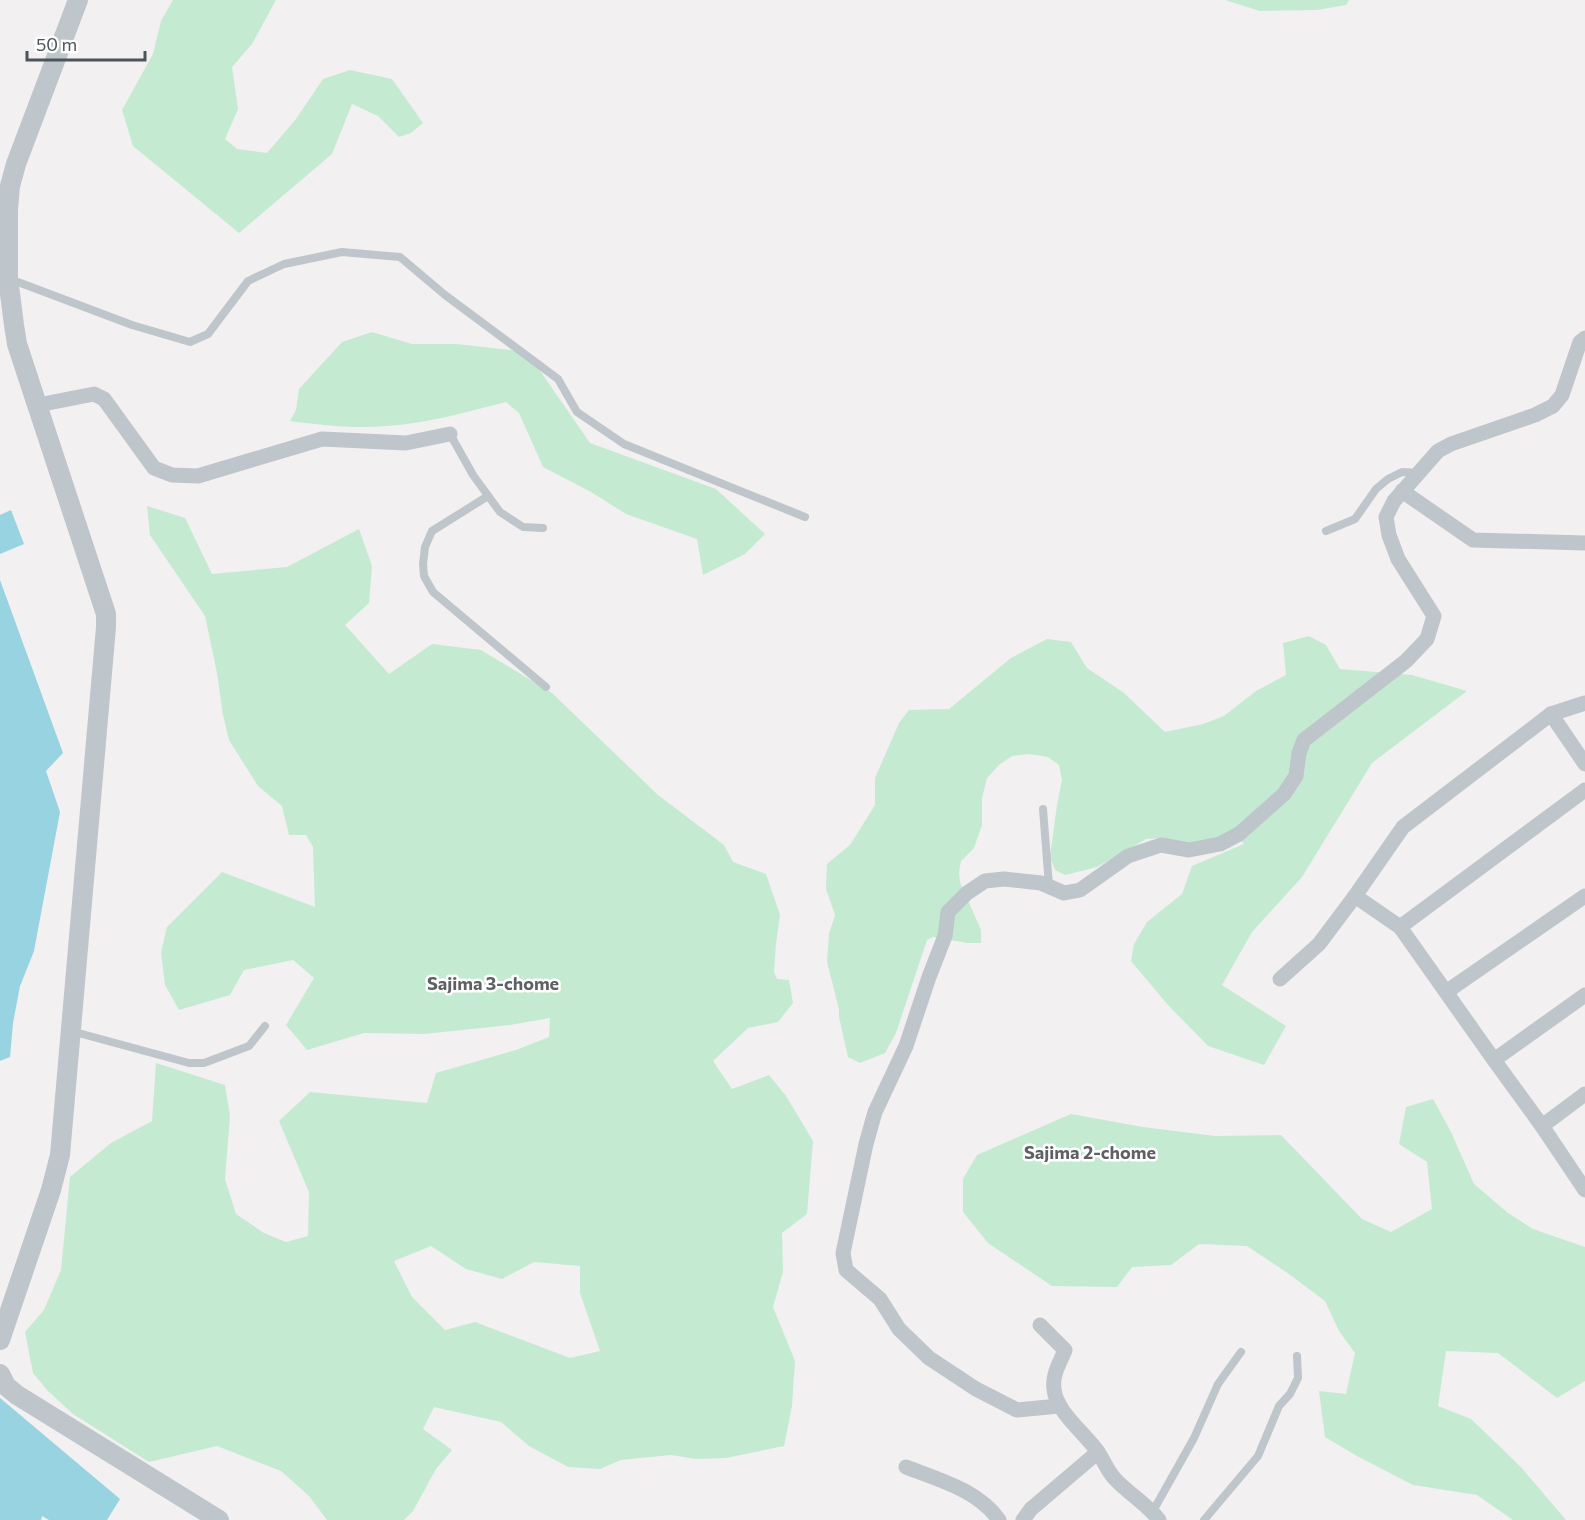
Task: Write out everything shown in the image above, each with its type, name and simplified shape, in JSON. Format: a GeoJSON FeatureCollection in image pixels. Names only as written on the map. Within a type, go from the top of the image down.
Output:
{"type":"FeatureCollection","features":[{"type":"Feature","properties":{"kind":"street"},"geometry":{"type":"LineString","coordinates":[[0,1340],[51,1190],[60,1155],[105,638],[106,614],[17,344],[8,278],[10,186],[16,164],[78,0]]}},
{"type":"Feature","properties":{"kind":"street"},"geometry":{"type":"LineString","coordinates":[[1059,1406],[1017,1410],[976,1389],[929,1358],[899,1329],[880,1299],[846,1270],[843,1253],[866,1144],[875,1113],[906,1046],[945,936],[948,912],[967,893],[985,881],[1004,879],[1041,883],[1064,893],[1080,890],[1128,856],[1161,845],[1189,850],[1220,844],[1239,834],[1284,794],[1296,776],[1299,753],[1304,740],[1406,661],[1427,639],[1434,616],[1398,559],[1389,535],[1386,517],[1394,501],[1438,451],[1451,444],[1535,416],[1553,406],[1562,395],[1580,342],[1585,338]]}},
{"type":"Feature","properties":{"kind":"street"},"geometry":{"type":"LineString","coordinates":[[38,405],[94,394],[104,399],[154,468],[172,475],[198,476],[322,439],[406,443],[450,434]]}},
{"type":"Feature","properties":{"kind":"street"},"geometry":{"type":"LineString","coordinates":[[1402,491],[1473,540],[1585,543]]}},
{"type":"Feature","properties":{"kind":"street"},"geometry":{"type":"LineString","coordinates":[[1280,979],[1319,944],[1403,827],[1551,714],[1585,702]]}},
{"type":"Feature","properties":{"kind":"street"},"geometry":{"type":"LineString","coordinates":[[1551,714],[1585,765]]}},
{"type":"Feature","properties":{"kind":"street"},"geometry":{"type":"LineString","coordinates":[[1400,927],[1585,790]]}},
{"type":"Feature","properties":{"kind":"street"},"geometry":{"type":"LineString","coordinates":[[1355,896],[1400,927],[1585,1190]]}},
{"type":"Feature","properties":{"kind":"street"},"geometry":{"type":"LineString","coordinates":[[1446,992],[1585,896]]}},
{"type":"Feature","properties":{"kind":"street"},"geometry":{"type":"LineString","coordinates":[[1494,1060],[1585,994]]}},
{"type":"Feature","properties":{"kind":"street"},"geometry":{"type":"LineString","coordinates":[[1542,1126],[1585,1094]]}},
{"type":"Feature","properties":{"kind":"street"},"geometry":{"type":"LineString","coordinates":[[1040,1325],[1065,1350],[1055,1369],[1054,1389],[1059,1406],[1098,1452],[1113,1477],[1156,1516]]}},
{"type":"Feature","properties":{"kind":"street"},"geometry":{"type":"LineString","coordinates":[[0,1374],[6,1386],[17,1395],[219,1520]]}},
{"type":"Feature","properties":{"kind":"street"},"geometry":{"type":"LineString","coordinates":[[1023,1520],[1031,1509],[1098,1452]]}},
{"type":"Feature","properties":{"kind":"street"},"geometry":{"type":"LineString","coordinates":[[906,1467],[961,1488],[990,1509],[999,1520]]}},
{"type":"Feature","properties":{"kind":"lane"},"geometry":{"type":"LineString","coordinates":[[8,278],[132,325],[190,342],[208,334],[248,281],[284,264],[342,252],[400,257],[445,295],[558,379],[577,412],[624,444],[805,518]]}},
{"type":"Feature","properties":{"kind":"lane"},"geometry":{"type":"LineString","coordinates":[[450,434],[473,475],[500,512],[523,527],[543,528]]}},
{"type":"Feature","properties":{"kind":"lane"},"geometry":{"type":"LineString","coordinates":[[1326,531],[1355,519],[1376,489],[1388,479],[1402,472],[1418,473]]}},
{"type":"Feature","properties":{"kind":"lane"},"geometry":{"type":"LineString","coordinates":[[488,496],[432,531],[425,547],[424,576],[433,592],[546,687]]}},
{"type":"Feature","properties":{"kind":"lane"},"geometry":{"type":"LineString","coordinates":[[1043,809],[1049,886]]}},
{"type":"Feature","properties":{"kind":"lane"},"geometry":{"type":"LineString","coordinates":[[71,1031],[189,1064],[204,1063],[249,1046],[265,1026]]}},
{"type":"Feature","properties":{"kind":"lane"},"geometry":{"type":"LineString","coordinates":[[1156,1516],[1218,1384],[1241,1352]]}},
{"type":"Feature","properties":{"kind":"lane"},"geometry":{"type":"LineString","coordinates":[[1204,1520],[1258,1456],[1279,1406],[1290,1394],[1298,1378],[1297,1356]]}},
{"type":"Feature","properties":{"kind":"green space"},"geometry":{"type":"Polygon","coordinates":[[[173,0],[276,0],[252,44],[232,67],[238,109],[225,139],[237,149],[267,153],[296,119],[323,79],[350,70],[392,79],[423,123],[411,133],[399,137],[378,116],[352,104],[332,154],[239,233],[133,146],[122,110],[153,54],[161,21],[173,0]]]}},
{"type":"Feature","properties":{"kind":"green space"},"geometry":{"type":"Polygon","coordinates":[[[1225,0],[1349,0],[1346,5],[1317,10],[1260,11],[1225,0]]]}},
{"type":"Feature","properties":{"kind":"green space"},"geometry":{"type":"Polygon","coordinates":[[[372,332],[412,344],[456,344],[527,352],[590,443],[716,489],[765,534],[745,554],[703,575],[697,539],[626,514],[591,492],[543,467],[519,413],[506,402],[403,425],[351,427],[290,421],[296,410],[299,389],[342,342],[372,332]]]}},
{"type":"Feature","properties":{"kind":"green space"},"geometry":{"type":"Polygon","coordinates":[[[147,506],[185,518],[212,574],[287,567],[359,529],[372,566],[369,603],[345,625],[389,674],[432,644],[481,650],[552,693],[658,795],[724,845],[733,862],[766,874],[780,915],[774,972],[777,979],[789,980],[793,1003],[778,1022],[748,1028],[713,1061],[732,1089],[769,1075],[786,1096],[813,1141],[807,1214],[782,1233],[783,1272],[773,1307],[795,1361],[792,1406],[784,1446],[726,1458],[696,1459],[671,1455],[621,1460],[600,1469],[568,1467],[529,1446],[501,1422],[434,1407],[423,1429],[452,1450],[436,1469],[413,1511],[404,1520],[327,1520],[309,1496],[281,1471],[217,1446],[149,1462],[73,1414],[48,1391],[33,1373],[25,1332],[44,1310],[61,1270],[70,1177],[111,1143],[152,1121],[156,1063],[225,1085],[230,1116],[225,1179],[236,1214],[264,1233],[286,1242],[308,1236],[309,1192],[279,1121],[310,1092],[427,1103],[436,1073],[516,1050],[549,1037],[550,1018],[510,1025],[424,1034],[364,1033],[307,1050],[286,1025],[314,978],[293,960],[244,970],[230,995],[179,1010],[165,985],[161,952],[167,927],[222,872],[315,907],[313,847],[306,835],[289,835],[282,806],[258,786],[229,740],[205,616],[150,535],[147,506]],[[431,1246],[394,1261],[412,1297],[445,1330],[475,1322],[570,1358],[600,1351],[580,1293],[580,1266],[534,1262],[502,1279],[466,1269],[431,1246]]]}},
{"type":"Feature","properties":{"kind":"green space"},"geometry":{"type":"Polygon","coordinates":[[[1309,636],[1326,645],[1340,669],[1412,675],[1467,691],[1372,763],[1302,877],[1252,932],[1222,985],[1286,1026],[1264,1065],[1208,1046],[1168,1005],[1131,961],[1134,944],[1147,922],[1182,894],[1192,866],[1244,844],[1237,836],[1187,843],[1162,838],[1146,839],[1097,867],[1065,875],[1055,870],[1050,857],[1062,780],[1059,765],[1048,757],[1029,754],[1012,756],[999,765],[987,778],[982,798],[982,825],[974,848],[961,861],[960,882],[981,930],[981,943],[933,937],[927,940],[896,1033],[885,1053],[860,1063],[848,1057],[827,962],[829,934],[835,915],[826,889],[827,864],[850,845],[875,805],[875,778],[899,723],[909,710],[949,709],[1011,658],[1047,639],[1071,642],[1087,668],[1124,693],[1165,732],[1203,724],[1224,716],[1256,691],[1286,675],[1283,643],[1309,636]]]}},
{"type":"Feature","properties":{"kind":"green space"},"geometry":{"type":"Polygon","coordinates":[[[1433,1099],[1451,1132],[1474,1184],[1508,1213],[1533,1229],[1585,1247],[1585,1381],[1557,1398],[1498,1353],[1446,1351],[1438,1406],[1471,1419],[1520,1466],[1566,1520],[1513,1520],[1477,1495],[1413,1485],[1325,1437],[1319,1391],[1346,1394],[1355,1353],[1339,1331],[1325,1301],[1247,1246],[1199,1244],[1171,1265],[1132,1267],[1117,1287],[1052,1286],[988,1243],[963,1212],[963,1179],[977,1155],[1071,1114],[1143,1127],[1215,1136],[1281,1135],[1362,1219],[1391,1232],[1432,1209],[1427,1162],[1399,1144],[1406,1107],[1433,1099]]]}},
{"type":"Feature","properties":{"kind":"water"},"geometry":{"type":"Polygon","coordinates":[[[11,510],[24,544],[0,554],[0,515],[11,510]]]}},
{"type":"Feature","properties":{"kind":"water"},"geometry":{"type":"Polygon","coordinates":[[[0,580],[63,753],[46,771],[60,812],[34,951],[20,986],[10,1057],[0,1061],[0,580]]]}},
{"type":"Feature","properties":{"kind":"water"},"geometry":{"type":"Polygon","coordinates":[[[0,1398],[120,1499],[107,1520],[49,1520],[42,1516],[41,1520],[0,1520],[0,1398]]]}},
{"type":"Feature","properties":{"kind":"district","name":"Sajima 3-chome"},"geometry":{"type":"Point","coordinates":[493,984]}},
{"type":"Feature","properties":{"kind":"district","name":"Sajima 2-chome"},"geometry":{"type":"Point","coordinates":[1090,1153]}}]}
